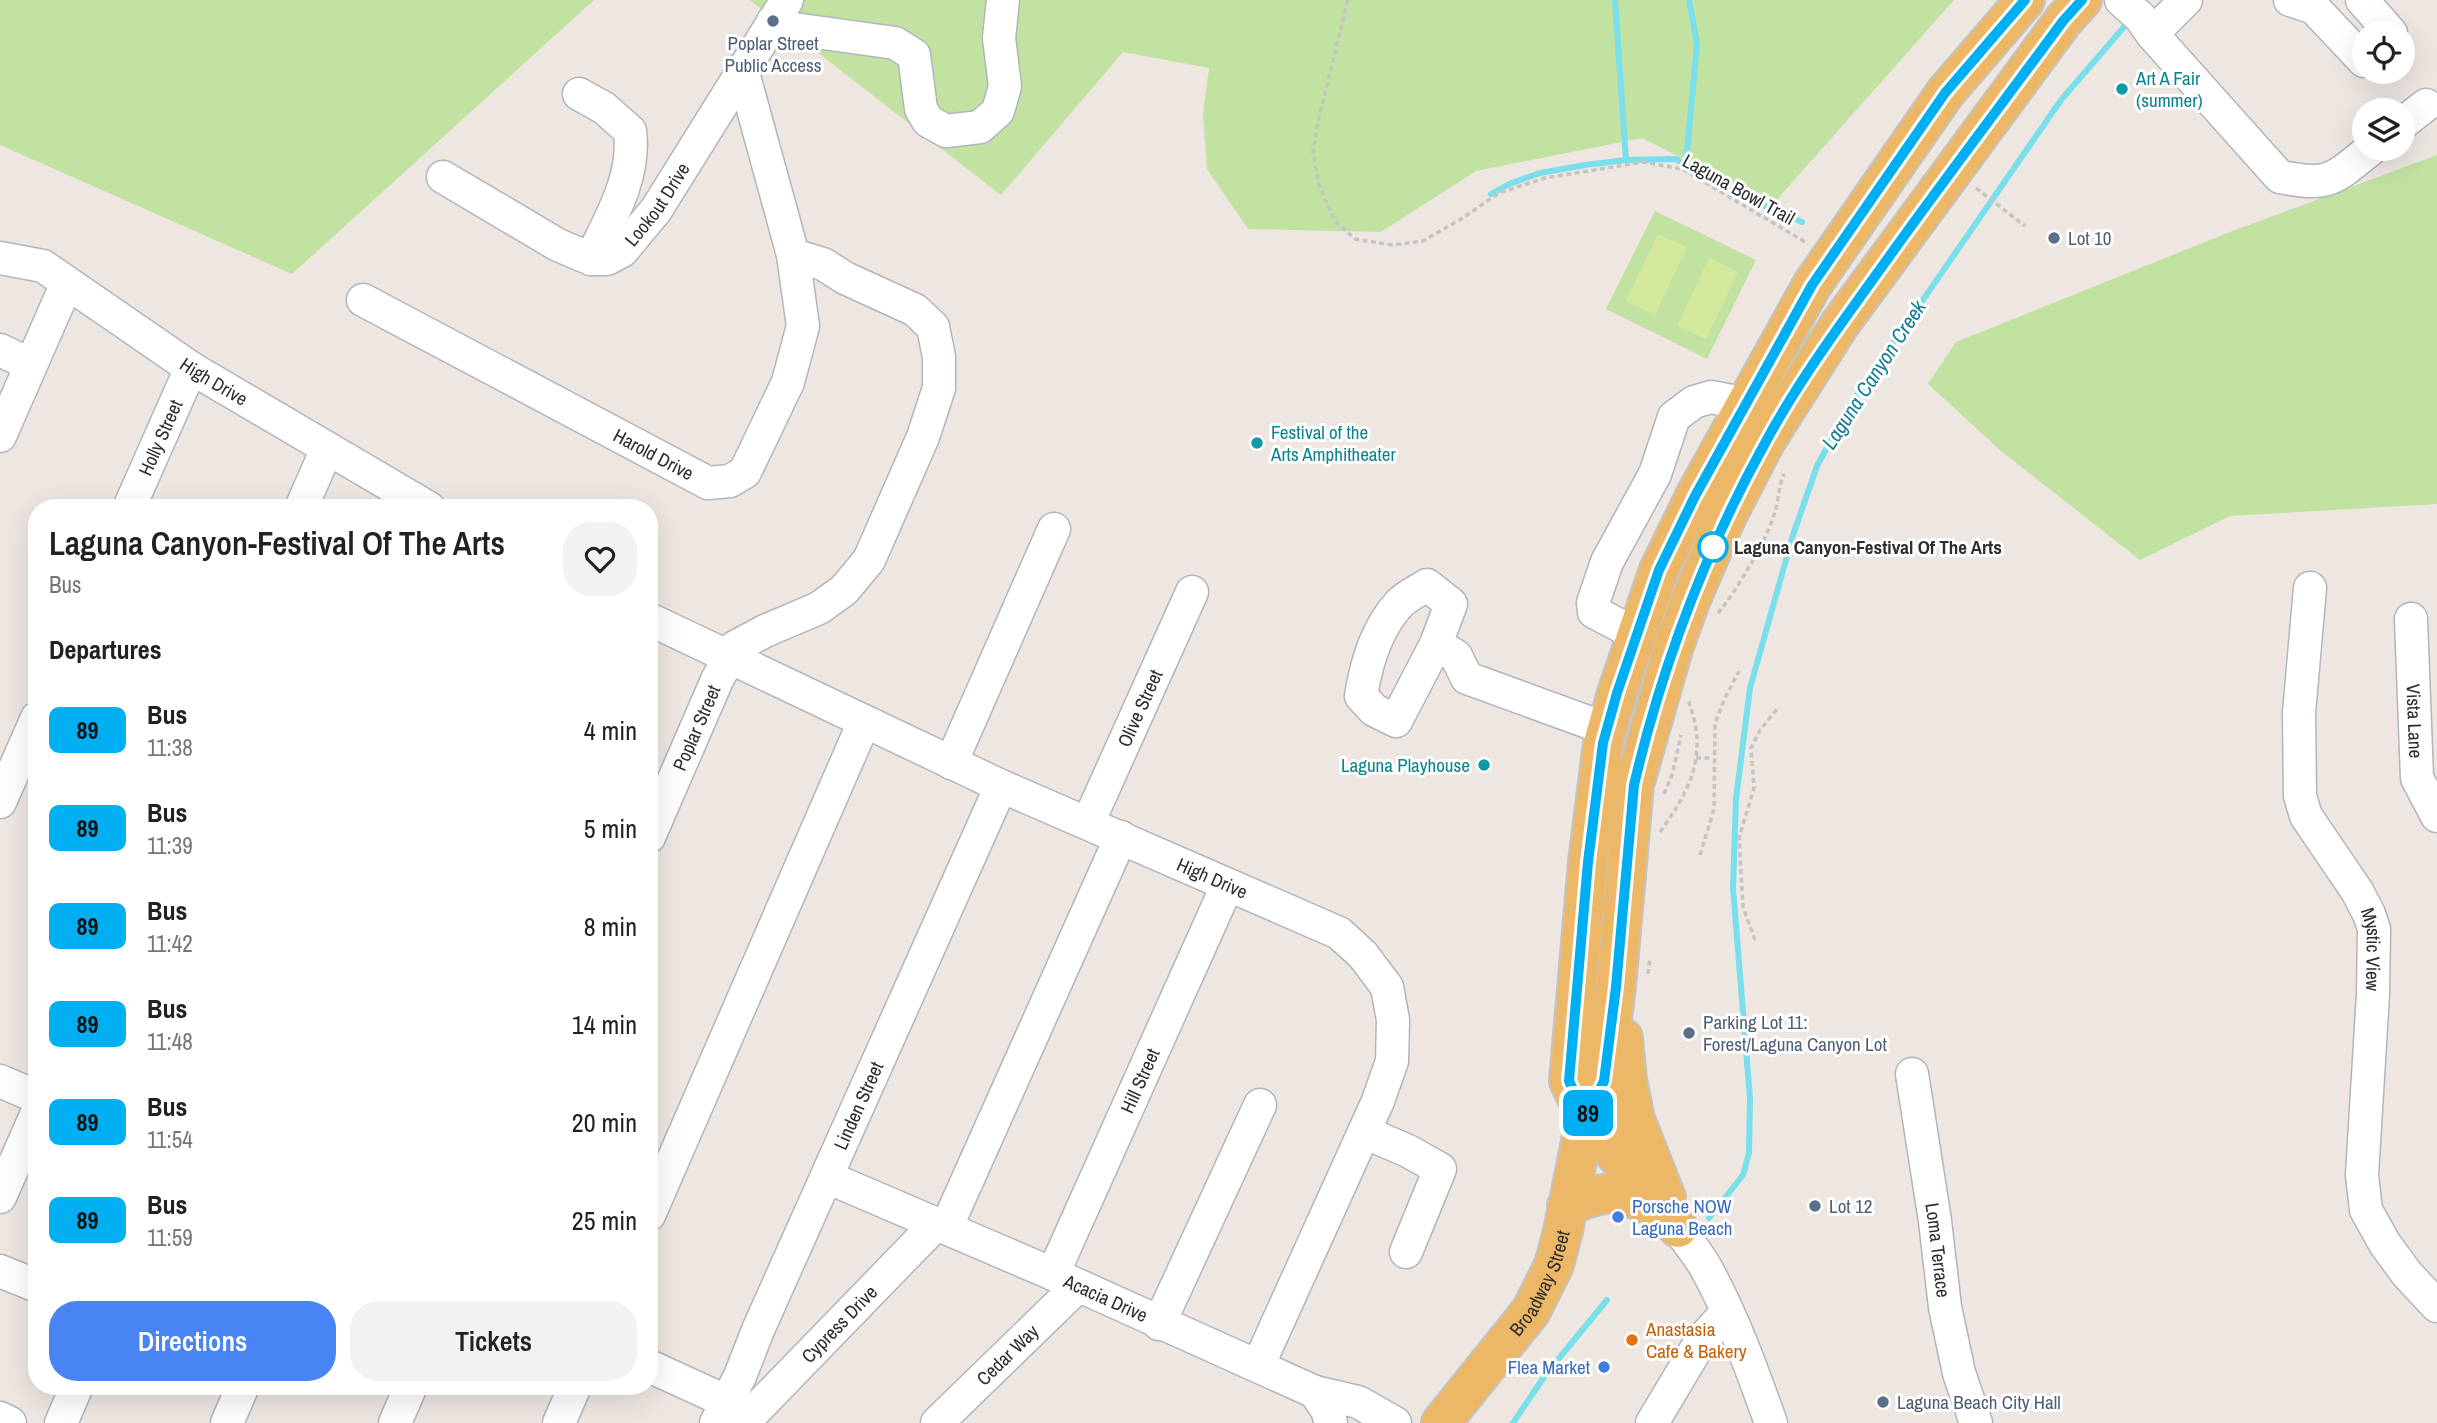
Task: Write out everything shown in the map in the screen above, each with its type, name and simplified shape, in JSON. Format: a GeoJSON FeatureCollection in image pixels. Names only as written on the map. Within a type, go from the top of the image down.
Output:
{"type":"FeatureCollection","features":[{"type":"Feature","properties":{"kind":"main road"},"geometry":{"type":"LineString","coordinates":[[1668,1218],[1586,1117],[1569,1081],[1595,796],[1607,729],[1659,570],[1695,496],[1812,285],[1945,93],[2025,0]]}},
{"type":"Feature","properties":{"kind":"main road"},"geometry":{"type":"LineString","coordinates":[[1668,1218],[1635,1119],[1627,1080],[1634,785],[1662,681],[1691,599],[1726,518],[1772,431],[1840,324],[2063,21],[2082,0]]}},
{"type":"Feature","properties":{"kind":"main road"},"geometry":{"type":"LineString","coordinates":[[1636,635],[1673,649]]}},
{"type":"Feature","properties":{"kind":"main road","name":"Broadway Street"},"geometry":{"type":"LineString","coordinates":[[1441,1423],[1531,1311],[1553,1265],[1563,1231],[1586,1117],[1604,1081],[1631,983]]}},
{"type":"Feature","properties":{"kind":"main road"},"geometry":{"type":"LineString","coordinates":[[1567,1206],[1608,1192],[1621,1193],[1668,1218]]}},
{"type":"Feature","properties":{"kind":"street"},"geometry":{"type":"LineString","coordinates":[[780,10],[787,28],[895,43],[914,55],[921,109],[928,121],[946,131],[980,127],[998,111],[1006,86],[999,37],[1003,0]]}},
{"type":"Feature","properties":{"kind":"street"},"geometry":{"type":"LineString","coordinates":[[2186,0],[2135,14],[2280,177],[2311,183],[2334,178],[2356,161]]}},
{"type":"Feature","properties":{"kind":"street"},"geometry":{"type":"LineString","coordinates":[[2362,0],[2380,21]]}},
{"type":"Feature","properties":{"kind":"street"},"geometry":{"type":"LineString","coordinates":[[2309,3],[2352,48]]}},
{"type":"Feature","properties":{"kind":"street","name":"Lookout Drive"},"geometry":{"type":"LineString","coordinates":[[591,259],[607,259],[622,251],[656,210],[780,10]]}},
{"type":"Feature","properties":{"kind":"street","name":"Harold Drive"},"geometry":{"type":"LineString","coordinates":[[363,300],[708,483],[730,481],[745,472],[788,382],[803,326],[793,256],[742,69]]}},
{"type":"Feature","properties":{"kind":"street"},"geometry":{"type":"LineString","coordinates":[[443,177],[558,245],[591,259],[624,189],[632,151],[630,131],[604,108],[579,94]]}},
{"type":"Feature","properties":{"kind":"street"},"geometry":{"type":"LineString","coordinates":[[729,658],[735,647],[819,608],[844,590],[869,560],[923,437],[939,388],[939,357],[933,327],[915,310],[845,278],[823,264],[793,256]]}},
{"type":"Feature","properties":{"kind":"street","name":"High Drive"},"geometry":{"type":"LineString","coordinates":[[0,258],[43,266],[191,368],[413,499]]}},
{"type":"Feature","properties":{"kind":"street"},"geometry":{"type":"LineString","coordinates":[[0,436],[67,283]]}},
{"type":"Feature","properties":{"kind":"street"},"geometry":{"type":"LineString","coordinates":[[0,350],[31,365]]}},
{"type":"Feature","properties":{"kind":"street","name":"Holly Street"},"geometry":{"type":"LineString","coordinates":[[133,499],[191,368]]}},
{"type":"Feature","properties":{"kind":"street"},"geometry":{"type":"LineString","coordinates":[[1636,635],[1594,612],[1593,603],[1607,562],[1655,474],[1674,417],[1694,402],[1711,397],[1748,404]]}},
{"type":"Feature","properties":{"kind":"street"},"geometry":{"type":"LineString","coordinates":[[306,499],[327,449]]}},
{"type":"Feature","properties":{"kind":"street"},"geometry":{"type":"LineString","coordinates":[[951,763],[1054,528]]}},
{"type":"Feature","properties":{"kind":"street","name":"Mystic View"},"geometry":{"type":"LineString","coordinates":[[2310,588],[2299,713],[2300,796],[2306,816],[2357,891],[2374,929],[2373,994],[2361,1175],[2366,1210],[2385,1244],[2407,1274],[2437,1306]]}},
{"type":"Feature","properties":{"kind":"street","name":"Olive Street"},"geometry":{"type":"LineString","coordinates":[[1088,823],[1192,592]]}},
{"type":"Feature","properties":{"kind":"street","name":"Vista Lane"},"geometry":{"type":"LineString","coordinates":[[2412,619],[2417,778],[2437,816]]}},
{"type":"Feature","properties":{"kind":"street"},"geometry":{"type":"LineString","coordinates":[[658,623],[702,630],[788,621]]}},
{"type":"Feature","properties":{"kind":"street","name":"High Drive"},"geometry":{"type":"LineString","coordinates":[[658,623],[1001,786],[1339,933],[1363,955],[1387,987],[1393,1020],[1392,1061],[1364,1132],[1258,1366]]}},
{"type":"Feature","properties":{"kind":"street"},"geometry":{"type":"LineString","coordinates":[[1436,644],[1456,656],[1467,678],[1607,729]]}},
{"type":"Feature","properties":{"kind":"street","name":"Poplar Street"},"geometry":{"type":"LineString","coordinates":[[658,817],[729,658]]}},
{"type":"Feature","properties":{"kind":"street"},"geometry":{"type":"LineString","coordinates":[[658,1194],[864,722]]}},
{"type":"Feature","properties":{"kind":"street"},"geometry":{"type":"LineString","coordinates":[[0,802],[28,738]]}},
{"type":"Feature","properties":{"kind":"street","name":"Linden Street"},"geometry":{"type":"LineString","coordinates":[[735,1415],[827,1177],[1001,786]]}},
{"type":"Feature","properties":{"kind":"street","name":"Cypress Drive"},"geometry":{"type":"LineString","coordinates":[[735,1415],[941,1226],[1121,837]]}},
{"type":"Feature","properties":{"kind":"street","name":"Hill Street"},"geometry":{"type":"LineString","coordinates":[[1065,1280],[1227,886]]}},
{"type":"Feature","properties":{"kind":"street","name":"Loma Terrace"},"geometry":{"type":"LineString","coordinates":[[1912,1074],[1935,1221],[1945,1307],[1959,1373],[1976,1423]]}},
{"type":"Feature","properties":{"kind":"street"},"geometry":{"type":"LineString","coordinates":[[0,1081],[28,1093]]}},
{"type":"Feature","properties":{"kind":"street"},"geometry":{"type":"LineString","coordinates":[[1159,1324],[1260,1105]]}},
{"type":"Feature","properties":{"kind":"street"},"geometry":{"type":"LineString","coordinates":[[1364,1132],[1408,1151],[1440,1169],[1406,1252]]}},
{"type":"Feature","properties":{"kind":"street"},"geometry":{"type":"LineString","coordinates":[[0,1197],[28,1133]]}},
{"type":"Feature","properties":{"kind":"street","name":"Acacia Drive"},"geometry":{"type":"LineString","coordinates":[[827,1177],[1065,1280],[1371,1418]]}},
{"type":"Feature","properties":{"kind":"street"},"geometry":{"type":"LineString","coordinates":[[1668,1218],[1705,1266],[1748,1358],[1770,1423]]}},
{"type":"Feature","properties":{"kind":"street"},"geometry":{"type":"LineString","coordinates":[[0,1271],[28,1282]]}},
{"type":"Feature","properties":{"kind":"street","name":"Cedar Way"},"geometry":{"type":"LineString","coordinates":[[937,1423],[1065,1280]]}},
{"type":"Feature","properties":{"kind":"street"},"geometry":{"type":"LineString","coordinates":[[1652,1423],[1701,1341],[1727,1312]]}},
{"type":"Feature","properties":{"kind":"street"},"geometry":{"type":"LineString","coordinates":[[658,1371],[735,1415]]}},
{"type":"Feature","properties":{"kind":"street"},"geometry":{"type":"LineString","coordinates":[[1315,1392],[1327,1410],[1331,1423]]}},
{"type":"Feature","properties":{"kind":"street"},"geometry":{"type":"LineString","coordinates":[[61,1423],[73,1395]]}},
{"type":"Feature","properties":{"kind":"street"},"geometry":{"type":"LineString","coordinates":[[227,1423],[239,1395]]}},
{"type":"Feature","properties":{"kind":"street"},"geometry":{"type":"LineString","coordinates":[[395,1423],[407,1395]]}},
{"type":"Feature","properties":{"kind":"street"},"geometry":{"type":"LineString","coordinates":[[559,1423],[571,1395]]}},
{"type":"Feature","properties":{"kind":"street"},"geometry":{"type":"LineString","coordinates":[[0,1418],[10,1423]]}},
{"type":"Feature","properties":{"kind":"path","name":"Laguna Bowl Trail"},"geometry":{"type":"LineString","coordinates":[[1348,0],[1313,152],[1319,184],[1335,220],[1355,239],[1392,245],[1423,241],[1499,193],[1545,178],[1643,162],[1682,169],[1832,258]]}},
{"type":"Feature","properties":{"kind":"path"},"geometry":{"type":"LineString","coordinates":[[1986,196],[2025,226]]}},
{"type":"Feature","properties":{"kind":"path"},"geometry":{"type":"LineString","coordinates":[[1712,620],[1730,599],[1736,584],[1753,560],[1775,513],[1778,486],[1787,469]]}},
{"type":"Feature","properties":{"kind":"path"},"geometry":{"type":"LineString","coordinates":[[1700,855],[1714,809],[1715,723],[1724,698],[1739,671]]}},
{"type":"Feature","properties":{"kind":"path"},"geometry":{"type":"LineString","coordinates":[[1656,837],[1679,806],[1694,773],[1698,741],[1686,694]]}},
{"type":"Feature","properties":{"kind":"path"},"geometry":{"type":"LineString","coordinates":[[1755,940],[1743,906],[1739,838],[1754,788],[1751,748],[1760,730],[1779,708]]}},
{"type":"Feature","properties":{"kind":"path"},"geometry":{"type":"LineString","coordinates":[[1696,758],[1713,758]]}},
{"type":"Feature","properties":{"kind":"path"},"geometry":{"type":"LineString","coordinates":[[1631,983],[1650,967],[1650,957]]}},
{"type":"Feature","properties":{"kind":"green space"},"geometry":{"type":"Polygon","coordinates":[[[0,0],[594,0],[292,274],[0,145],[0,0]]]}},
{"type":"Feature","properties":{"kind":"green space"},"geometry":{"type":"Polygon","coordinates":[[[750,0],[1954,0],[1773,204],[1642,138],[1476,171],[1381,232],[1248,229],[1207,169],[1203,114],[1209,68],[1123,52],[1001,195],[750,0]]]}},
{"type":"Feature","properties":{"kind":"green space"},"geometry":{"type":"Polygon","coordinates":[[[2437,155],[2437,504],[2230,516],[2140,560],[2001,451],[1928,384],[1956,342],[2230,232],[2437,155]]]}},
{"type":"Feature","properties":{"kind":"green space"},"geometry":{"type":"Polygon","coordinates":[[[1655,211],[1756,260],[1707,359],[1606,309],[1655,211]]]}},
{"type":"Feature","properties":{"kind":"green space"},"geometry":{"type":"Polygon","coordinates":[[[1658,234],[1687,247],[1655,315],[1626,301],[1658,234]]]}},
{"type":"Feature","properties":{"kind":"green space"},"geometry":{"type":"Polygon","coordinates":[[[1709,258],[1738,272],[1706,339],[1677,326],[1709,258]]]}},
{"type":"Feature","properties":{"kind":"waterway"},"geometry":{"type":"LineString","coordinates":[[1615,0],[1626,160]]}},
{"type":"Feature","properties":{"kind":"waterway"},"geometry":{"type":"LineString","coordinates":[[1686,164],[1697,44],[1689,0]]}},
{"type":"Feature","properties":{"kind":"waterway","name":"Laguna Canyon Creek"},"geometry":{"type":"LineString","coordinates":[[1709,1218],[1743,1175],[1749,1153],[1750,1099],[1733,888],[1736,799],[1750,688],[1793,535],[1817,466],[1849,407],[2061,100],[2130,20]]}},
{"type":"Feature","properties":{"kind":"waterway"},"geometry":{"type":"LineString","coordinates":[[1491,194],[1509,184],[1540,173],[1626,160],[1676,159],[1712,183],[1802,222]]}},
{"type":"Feature","properties":{"kind":"waterway","name":"Laguna Canyon Creek"},"geometry":{"type":"LineString","coordinates":[[1513,1423],[1546,1374],[1607,1300]]}},
{"type":"Feature","properties":{"kind":"bus line","name":"89"},"geometry":{"type":"LineString","coordinates":[[2025,0],[1945,93],[1812,285],[1695,496],[1659,570],[1617,693],[1603,743],[1595,796],[1569,1081],[1586,1117],[1604,1081],[1616,987],[1634,785],[1640,756],[1662,681],[1691,599],[1726,518],[1765,442],[1840,324],[2063,21],[2082,0]]}},
{"type":"Feature","properties":{"kind":"place","name":"Poplar Street Public Access"},"geometry":{"type":"Point","coordinates":[773,21]}},
{"type":"Feature","properties":{"kind":"place","name":"Art A Fair (summer)"},"geometry":{"type":"Point","coordinates":[2122,89]}},
{"type":"Feature","properties":{"kind":"place","name":"Lot 10"},"geometry":{"type":"Point","coordinates":[2054,238]}},
{"type":"Feature","properties":{"kind":"place","name":"Festival of the Arts Amphitheater"},"geometry":{"type":"Point","coordinates":[1257,443]}},
{"type":"Feature","properties":{"kind":"place","name":"Laguna Canyon-Festival Of The Arts"},"geometry":{"type":"Point","coordinates":[1713,547]}},
{"type":"Feature","properties":{"kind":"place","name":"Laguna Playhouse"},"geometry":{"type":"Point","coordinates":[1484,765]}},
{"type":"Feature","properties":{"kind":"place","name":"Parking Lot 11: Forest/Laguna Canyon Lot"},"geometry":{"type":"Point","coordinates":[1689,1033]}},
{"type":"Feature","properties":{"kind":"place","name":"Lot 12"},"geometry":{"type":"Point","coordinates":[1815,1206]}},
{"type":"Feature","properties":{"kind":"place","name":"Porsche NOW Laguna Beach"},"geometry":{"type":"Point","coordinates":[1618,1217]}},
{"type":"Feature","properties":{"kind":"place","name":"Anastasia Cafe & Bakery"},"geometry":{"type":"Point","coordinates":[1632,1340]}},
{"type":"Feature","properties":{"kind":"place","name":"Flea Market"},"geometry":{"type":"Point","coordinates":[1604,1367]}},
{"type":"Feature","properties":{"kind":"place","name":"Laguna Beach City Hall"},"geometry":{"type":"Point","coordinates":[1883,1402]}}]}
